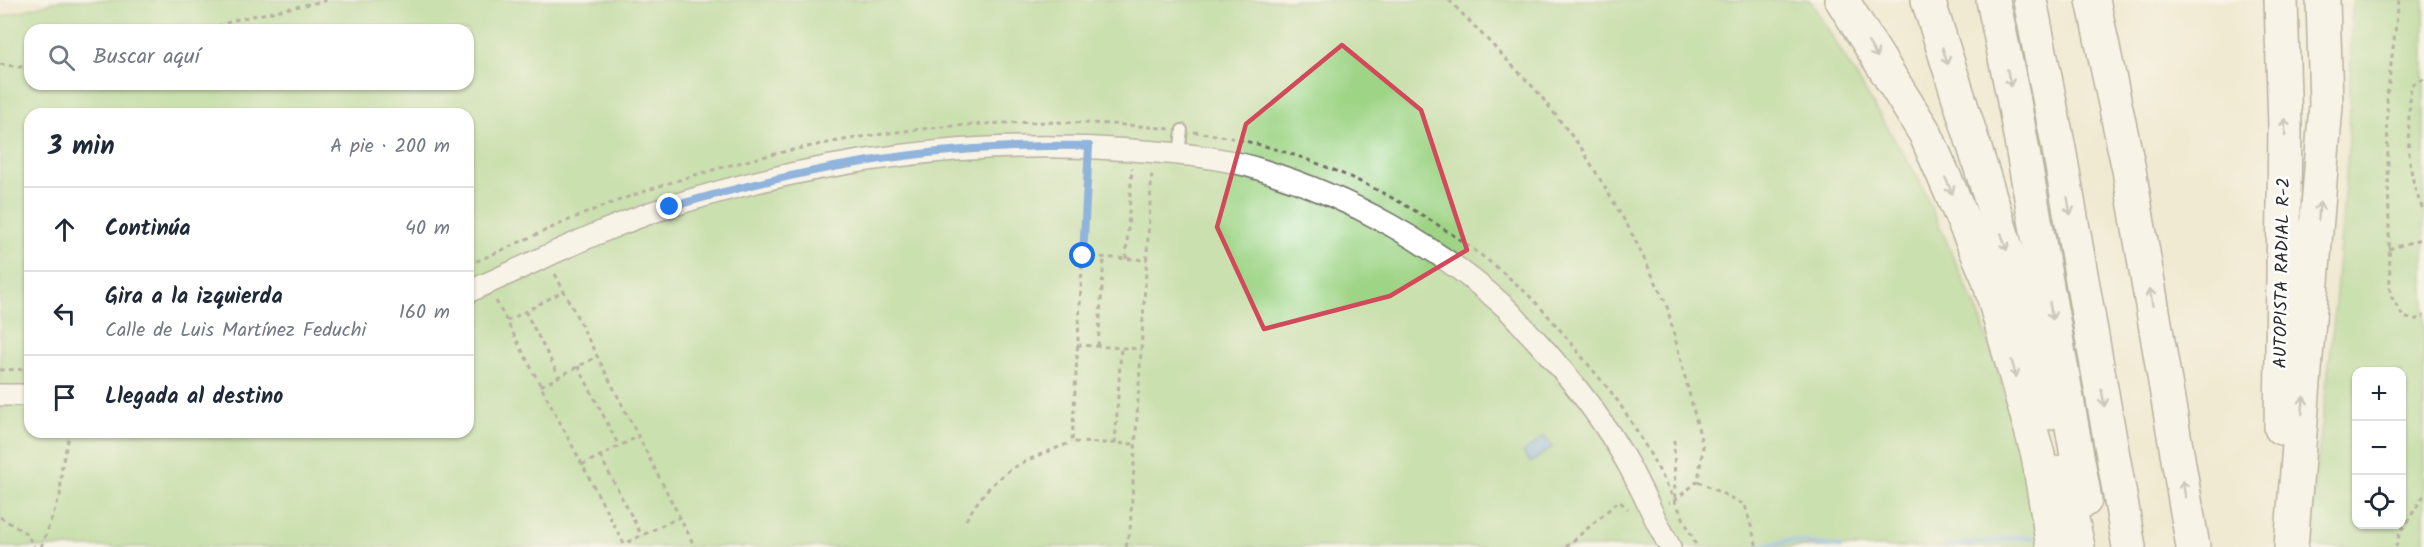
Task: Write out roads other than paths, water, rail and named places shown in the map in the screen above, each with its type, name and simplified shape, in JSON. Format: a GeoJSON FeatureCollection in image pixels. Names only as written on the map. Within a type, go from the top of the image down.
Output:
{"type":"FeatureCollection","features":[{"type":"Feature","properties":{"kind":"highway"},"geometry":{"type":"LineString","coordinates":[[1842,0],[1925,133],[1988,277],[2038,455],[2053,547]]}},
{"type":"Feature","properties":{"kind":"highway"},"geometry":{"type":"LineString","coordinates":[[1928,0],[2021,295],[2078,547]]}},
{"type":"Feature","properties":{"kind":"highway"},"geometry":{"type":"LineString","coordinates":[[1993,0],[2013,96],[2084,498],[2090,547]]}},
{"type":"Feature","properties":{"kind":"highway"},"geometry":{"type":"LineString","coordinates":[[2015,0],[2059,149]]}},
{"type":"Feature","properties":{"kind":"highway"},"geometry":{"type":"LineString","coordinates":[[2030,0],[2059,149],[2129,547]]}},
{"type":"Feature","properties":{"kind":"highway"},"geometry":{"type":"LineString","coordinates":[[2093,0],[2129,170],[2193,547]]}},
{"type":"Feature","properties":{"kind":"highway"},"geometry":{"type":"LineString","coordinates":[[2115,0],[2136,125],[2129,170]]}},
{"type":"Feature","properties":{"kind":"highway","name":"AUTOPISTA RADIAL R-2"},"geometry":{"type":"LineString","coordinates":[[2277,547],[2284,284],[2285,127],[2281,0]]}},
{"type":"Feature","properties":{"kind":"highway"},"geometry":{"type":"LineString","coordinates":[[2291,547],[2326,105],[2323,0]]}},
{"type":"Feature","properties":{"kind":"street"},"geometry":{"type":"LineString","coordinates":[[478,287],[545,256],[670,207],[792,174],[855,162],[960,149],[1089,146],[1179,154],[1260,169],[1316,189],[1375,216],[1453,265],[1506,308],[1554,360],[1599,417],[1629,466],[1670,547]]}},
{"type":"Feature","properties":{"kind":"street"},"geometry":{"type":"LineString","coordinates":[[0,395],[24,394]]}},
{"type":"Feature","properties":{"kind":"lane"},"geometry":{"type":"LineString","coordinates":[[1179,154],[1182,130]]}},
{"type":"Feature","properties":{"kind":"water"},"geometry":{"type":"Polygon","coordinates":[[[1544,436],[1552,447],[1531,463],[1523,453],[1544,436]]]}},
{"type":"Feature","properties":{"kind":"waterway"},"geometry":{"type":"LineString","coordinates":[[1944,547],[2021,537],[2033,538]]}},
{"type":"Feature","properties":{"kind":"waterway"},"geometry":{"type":"LineString","coordinates":[[1757,547],[1790,541],[1840,547]]}}]}
